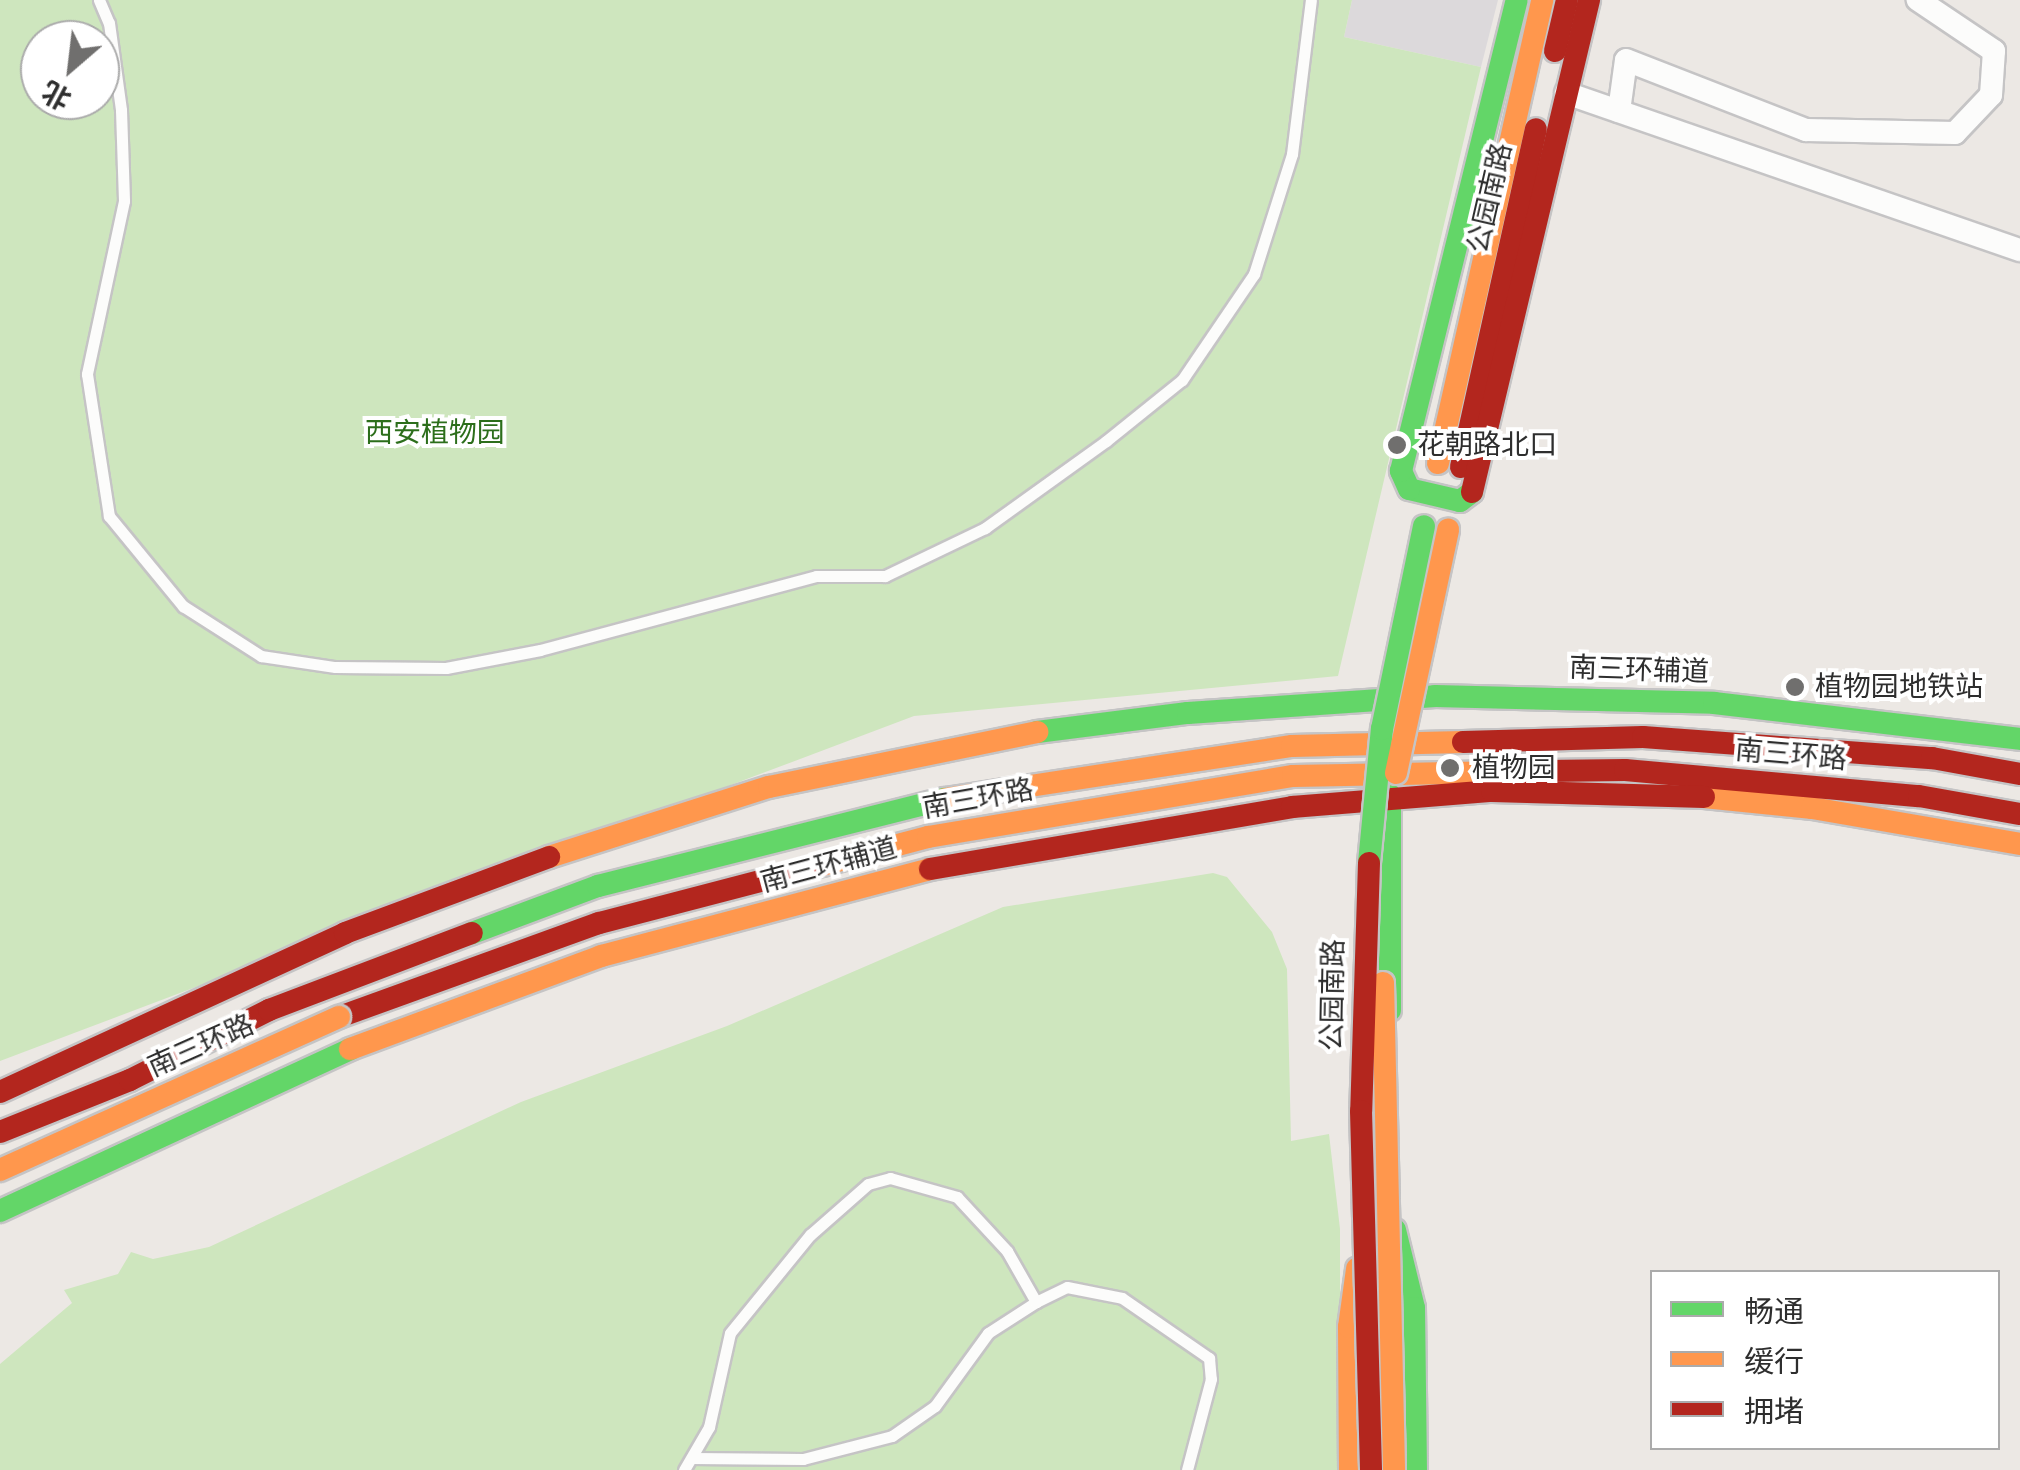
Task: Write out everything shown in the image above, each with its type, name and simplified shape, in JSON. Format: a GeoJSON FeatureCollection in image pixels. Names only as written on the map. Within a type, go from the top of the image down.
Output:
{"type":"FeatureCollection","features":[{"type":"Feature","properties":{"kind":"main road"},"geometry":{"type":"LineString","coordinates":[[1517,0],[1401,470],[1402,482],[1413,490],[1460,501],[1478,488],[1589,0]]}},
{"type":"Feature","properties":{"kind":"main road","name":"公园南路"},"geometry":{"type":"LineString","coordinates":[[1542,0],[1449,465],[1567,0]]}},
{"type":"Feature","properties":{"kind":"main road","name":"公园南路"},"geometry":{"type":"LineString","coordinates":[[1371,1470],[1361,1111],[1364,919],[1382,728],[1424,526]]}},
{"type":"Feature","properties":{"kind":"main road","name":"公园南路"},"geometry":{"type":"LineString","coordinates":[[1394,1470],[1385,905],[1398,760],[1448,530]]}},
{"type":"Feature","properties":{"kind":"main road","name":"南三环辅道"},"geometry":{"type":"LineString","coordinates":[[0,1092],[345,933],[485,878],[769,787],[976,740],[1188,713],[1436,696],[1714,703],[2020,739]]}},
{"type":"Feature","properties":{"kind":"main road","name":"南三环路"},"geometry":{"type":"LineString","coordinates":[[0,1132],[130,1080],[269,1010],[598,886],[931,802],[1292,746],[1643,737],[1932,758],[2020,774]]}},
{"type":"Feature","properties":{"kind":"main road","name":"南三环路"},"geometry":{"type":"LineString","coordinates":[[0,1170],[339,1017],[599,923],[928,837],[1293,776],[1624,770],[1919,796],[2020,814]]}},
{"type":"Feature","properties":{"kind":"main road"},"geometry":{"type":"LineString","coordinates":[[1350,1470],[1348,1327],[1359,1250],[1352,1127],[1379,796]]}},
{"type":"Feature","properties":{"kind":"main road"},"geometry":{"type":"LineString","coordinates":[[1379,796],[1390,1209],[1414,1308],[1416,1470]]}},
{"type":"Feature","properties":{"kind":"main road","name":"南三环辅道"},"geometry":{"type":"LineString","coordinates":[[0,1211],[338,1054],[601,956],[938,867],[1379,796],[1704,797],[1831,810],[2020,844]]}},
{"type":"Feature","properties":{"kind":"street"},"geometry":{"type":"LineString","coordinates":[[1619,111],[1626,60],[1806,130],[1954,133],[1991,95],[1994,51],[1918,0]]}},
{"type":"Feature","properties":{"kind":"street"},"geometry":{"type":"LineString","coordinates":[[1566,93],[2020,250]]}},
{"type":"Feature","properties":{"kind":"lane"},"geometry":{"type":"LineString","coordinates":[[99,0],[109,23],[121,110],[124,200],[87,374],[109,516],[183,606],[260,656],[335,667],[446,668],[540,650],[816,576],[884,576],[985,528],[1106,441],[1182,380],[1254,274],[1292,154],[1311,0]]}},
{"type":"Feature","properties":{"kind":"lane"},"geometry":{"type":"LineString","coordinates":[[684,1470],[709,1427],[730,1333],[779,1268],[868,1184],[890,1178],[957,1198],[1007,1251],[1036,1302]]}},
{"type":"Feature","properties":{"kind":"lane"},"geometry":{"type":"LineString","coordinates":[[692,1458],[803,1459],[892,1436],[935,1406],[988,1333],[1067,1287],[1122,1298],[1209,1358],[1211,1379],[1187,1470]]}},
{"type":"Feature","properties":{"kind":"shaded area"},"geometry":{"type":"Polygon","coordinates":[[[1352,0],[1498,0],[1481,67],[1344,37],[1352,0]]]}},
{"type":"Feature","properties":{"kind":"green space","name":"西安植物园"},"geometry":{"type":"Polygon","coordinates":[[[0,0],[1352,0],[1344,37],[1481,67],[1338,676],[914,716],[0,1061],[0,0]]]}},
{"type":"Feature","properties":{"kind":"green space"},"geometry":{"type":"Polygon","coordinates":[[[1213,873],[1227,877],[1272,932],[1287,969],[1291,1141],[1329,1134],[1340,1229],[1340,1470],[0,1470],[0,1364],[72,1303],[64,1290],[118,1274],[131,1252],[153,1259],[209,1247],[521,1102],[727,1026],[1003,907],[1213,873]]]}},
{"type":"Feature","properties":{"kind":"traffic: fast"},"geometry":{"type":"LineString","coordinates":[[1472,492],[1460,501],[1409,489],[1401,471],[1517,0]]}},
{"type":"Feature","properties":{"kind":"traffic: fast"},"geometry":{"type":"LineString","coordinates":[[1369,863],[1382,729],[1424,526]]}},
{"type":"Feature","properties":{"kind":"traffic: fast"},"geometry":{"type":"LineString","coordinates":[[1037,732],[1188,713],[1435,696],[1714,703],[2020,739]]}},
{"type":"Feature","properties":{"kind":"traffic: fast"},"geometry":{"type":"LineString","coordinates":[[1390,795],[1390,1010]]}},
{"type":"Feature","properties":{"kind":"traffic: fast"},"geometry":{"type":"LineString","coordinates":[[472,933],[598,886],[945,799]]}},
{"type":"Feature","properties":{"kind":"traffic: fast"},"geometry":{"type":"LineString","coordinates":[[0,1211],[350,1049]]}},
{"type":"Feature","properties":{"kind":"traffic: fast"},"geometry":{"type":"LineString","coordinates":[[1395,1230],[1414,1308],[1416,1470]]}},
{"type":"Feature","properties":{"kind":"traffic: slow"},"geometry":{"type":"LineString","coordinates":[[1438,463],[1542,0]]}},
{"type":"Feature","properties":{"kind":"traffic: slow"},"geometry":{"type":"LineString","coordinates":[[1396,773],[1448,530]]}},
{"type":"Feature","properties":{"kind":"traffic: slow"},"geometry":{"type":"LineString","coordinates":[[549,857],[769,787],[1037,732]]}},
{"type":"Feature","properties":{"kind":"traffic: slow"},"geometry":{"type":"LineString","coordinates":[[945,799],[1292,746],[1463,742]]}},
{"type":"Feature","properties":{"kind":"traffic: slow"},"geometry":{"type":"LineString","coordinates":[[822,865],[928,837],[1293,776],[1545,771]]}},
{"type":"Feature","properties":{"kind":"traffic: slow"},"geometry":{"type":"LineString","coordinates":[[1704,797],[1812,808],[2020,844]]}},
{"type":"Feature","properties":{"kind":"traffic: slow"},"geometry":{"type":"LineString","coordinates":[[350,1049],[601,956],[930,869]]}},
{"type":"Feature","properties":{"kind":"traffic: slow"},"geometry":{"type":"LineString","coordinates":[[1383,983],[1394,1470]]}},
{"type":"Feature","properties":{"kind":"traffic: slow"},"geometry":{"type":"LineString","coordinates":[[0,1170],[339,1017]]}},
{"type":"Feature","properties":{"kind":"traffic: slow"},"geometry":{"type":"LineString","coordinates":[[1350,1470],[1349,1327],[1357,1269]]}},
{"type":"Feature","properties":{"kind":"traffic: jam"},"geometry":{"type":"LineString","coordinates":[[1555,51],[1567,0]]}},
{"type":"Feature","properties":{"kind":"traffic: jam"},"geometry":{"type":"LineString","coordinates":[[1472,492],[1589,0]]}},
{"type":"Feature","properties":{"kind":"traffic: jam"},"geometry":{"type":"LineString","coordinates":[[1461,467],[1536,129]]}},
{"type":"Feature","properties":{"kind":"traffic: jam"},"geometry":{"type":"LineString","coordinates":[[1463,742],[1643,737],[1932,758],[2020,774]]}},
{"type":"Feature","properties":{"kind":"traffic: jam"},"geometry":{"type":"LineString","coordinates":[[1545,771],[1625,770],[1919,796],[2020,814]]}},
{"type":"Feature","properties":{"kind":"traffic: jam"},"geometry":{"type":"LineString","coordinates":[[930,869],[1292,807],[1492,791],[1704,797]]}},
{"type":"Feature","properties":{"kind":"traffic: jam"},"geometry":{"type":"LineString","coordinates":[[0,1092],[345,933],[549,857]]}},
{"type":"Feature","properties":{"kind":"traffic: jam"},"geometry":{"type":"LineString","coordinates":[[1369,863],[1361,1111],[1371,1470]]}},
{"type":"Feature","properties":{"kind":"traffic: jam"},"geometry":{"type":"LineString","coordinates":[[339,1017],[599,923],[822,865]]}},
{"type":"Feature","properties":{"kind":"traffic: jam"},"geometry":{"type":"LineString","coordinates":[[0,1132],[130,1080],[269,1010],[472,933]]}},
{"type":"Feature","properties":{"kind":"place","name":"花朝路北口"},"geometry":{"type":"Point","coordinates":[1397,445]}},
{"type":"Feature","properties":{"kind":"place","name":"植物园地铁站"},"geometry":{"type":"Point","coordinates":[1795,687]}},
{"type":"Feature","properties":{"kind":"place","name":"植物园"},"geometry":{"type":"Point","coordinates":[1450,768]}}]}
